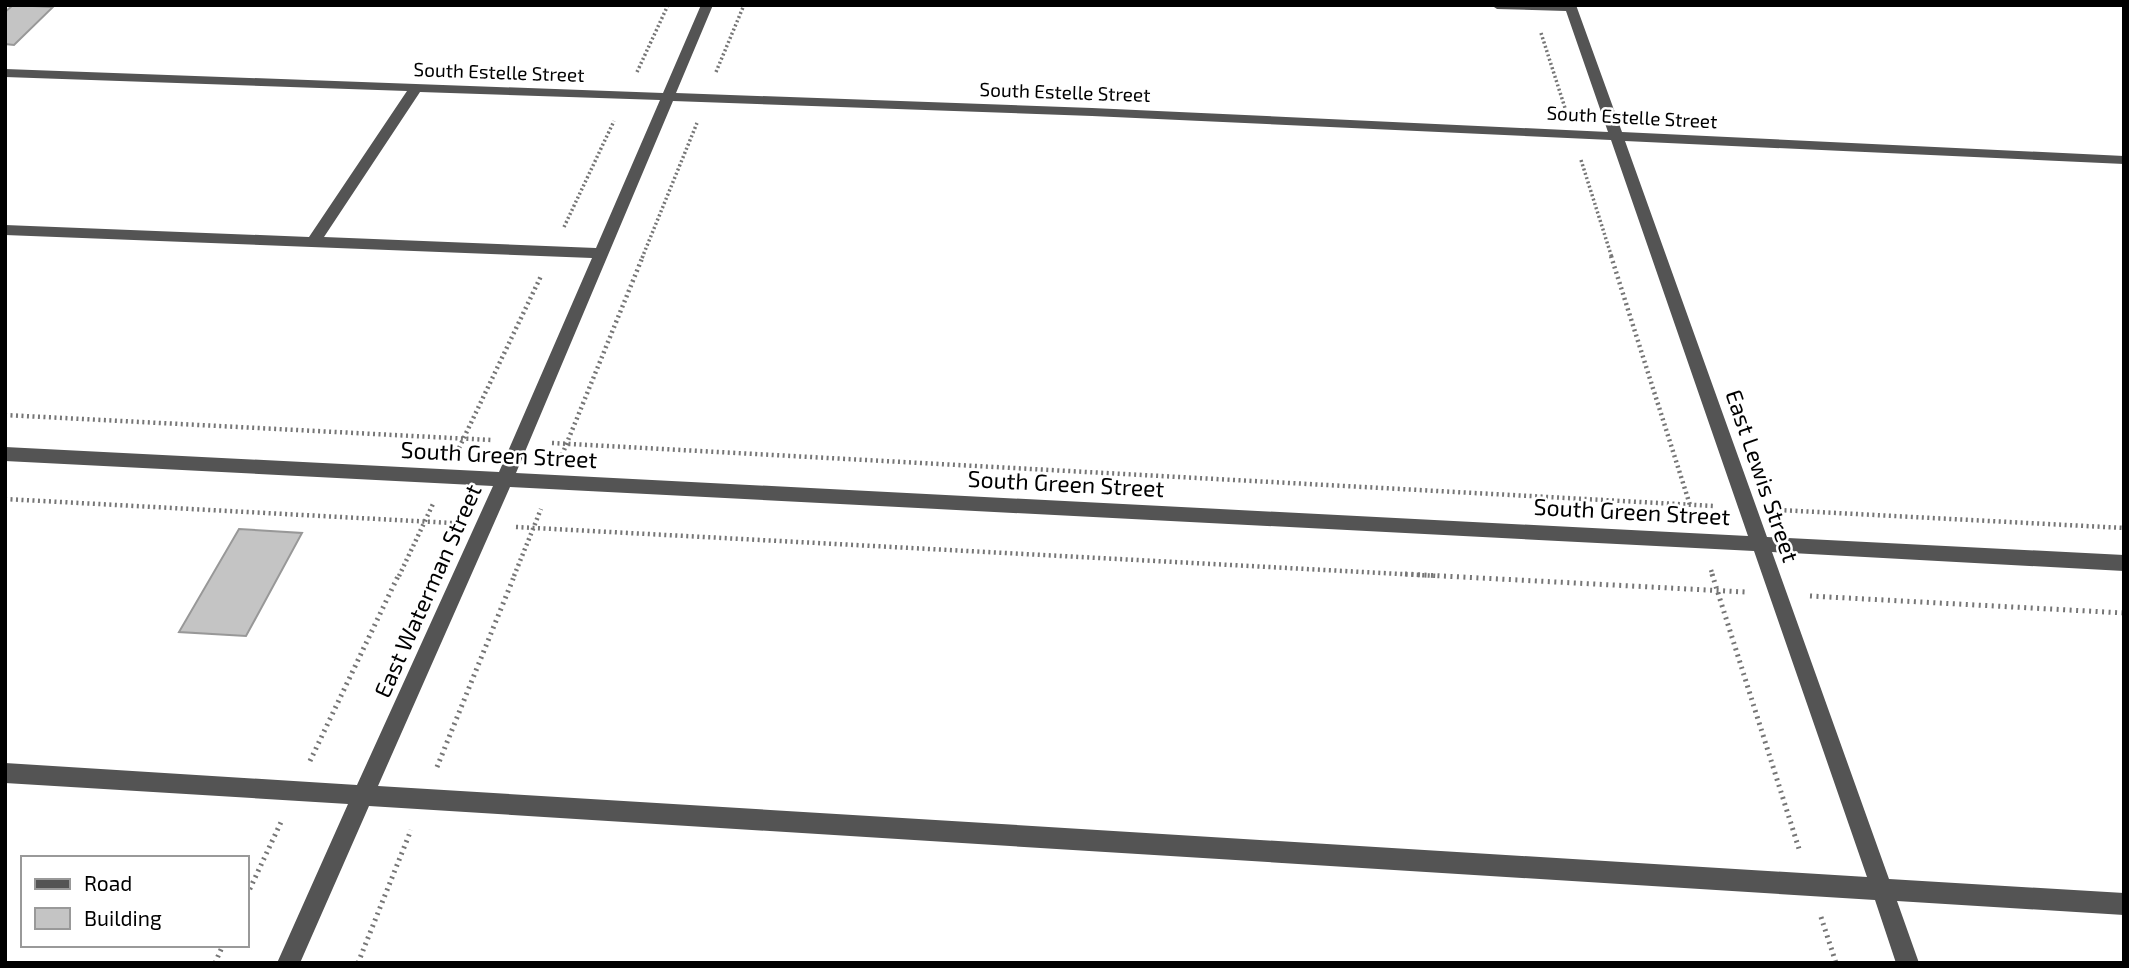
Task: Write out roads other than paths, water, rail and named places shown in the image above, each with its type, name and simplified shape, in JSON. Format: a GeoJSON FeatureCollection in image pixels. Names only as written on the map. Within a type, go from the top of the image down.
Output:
{"type":"FeatureCollection","features":[{"type":"Feature","properties":{"kind":"street","name":"East Waterman Street"},"geometry":{"type":"LineString","coordinates":[[288,963],[504,480],[707,5]]}},
{"type":"Feature","properties":{"kind":"street"},"geometry":{"type":"LineString","coordinates":[[1497,5],[1570,7]]}},
{"type":"Feature","properties":{"kind":"street","name":"East Lewis Street"},"geometry":{"type":"LineString","coordinates":[[1570,7],[1908,963]]}},
{"type":"Feature","properties":{"kind":"street","name":"South Estelle Street"},"geometry":{"type":"LineString","coordinates":[[5,73],[1105,113],[2124,160]]}},
{"type":"Feature","properties":{"kind":"street"},"geometry":{"type":"LineString","coordinates":[[313,242],[416,88]]}},
{"type":"Feature","properties":{"kind":"street"},"geometry":{"type":"LineString","coordinates":[[5,230],[601,253]]}},
{"type":"Feature","properties":{"kind":"street","name":"South Green Street"},"geometry":{"type":"LineString","coordinates":[[5,454],[2124,563]]}},
{"type":"Feature","properties":{"kind":"street"},"geometry":{"type":"LineString","coordinates":[[5,773],[2124,904]]}}]}
